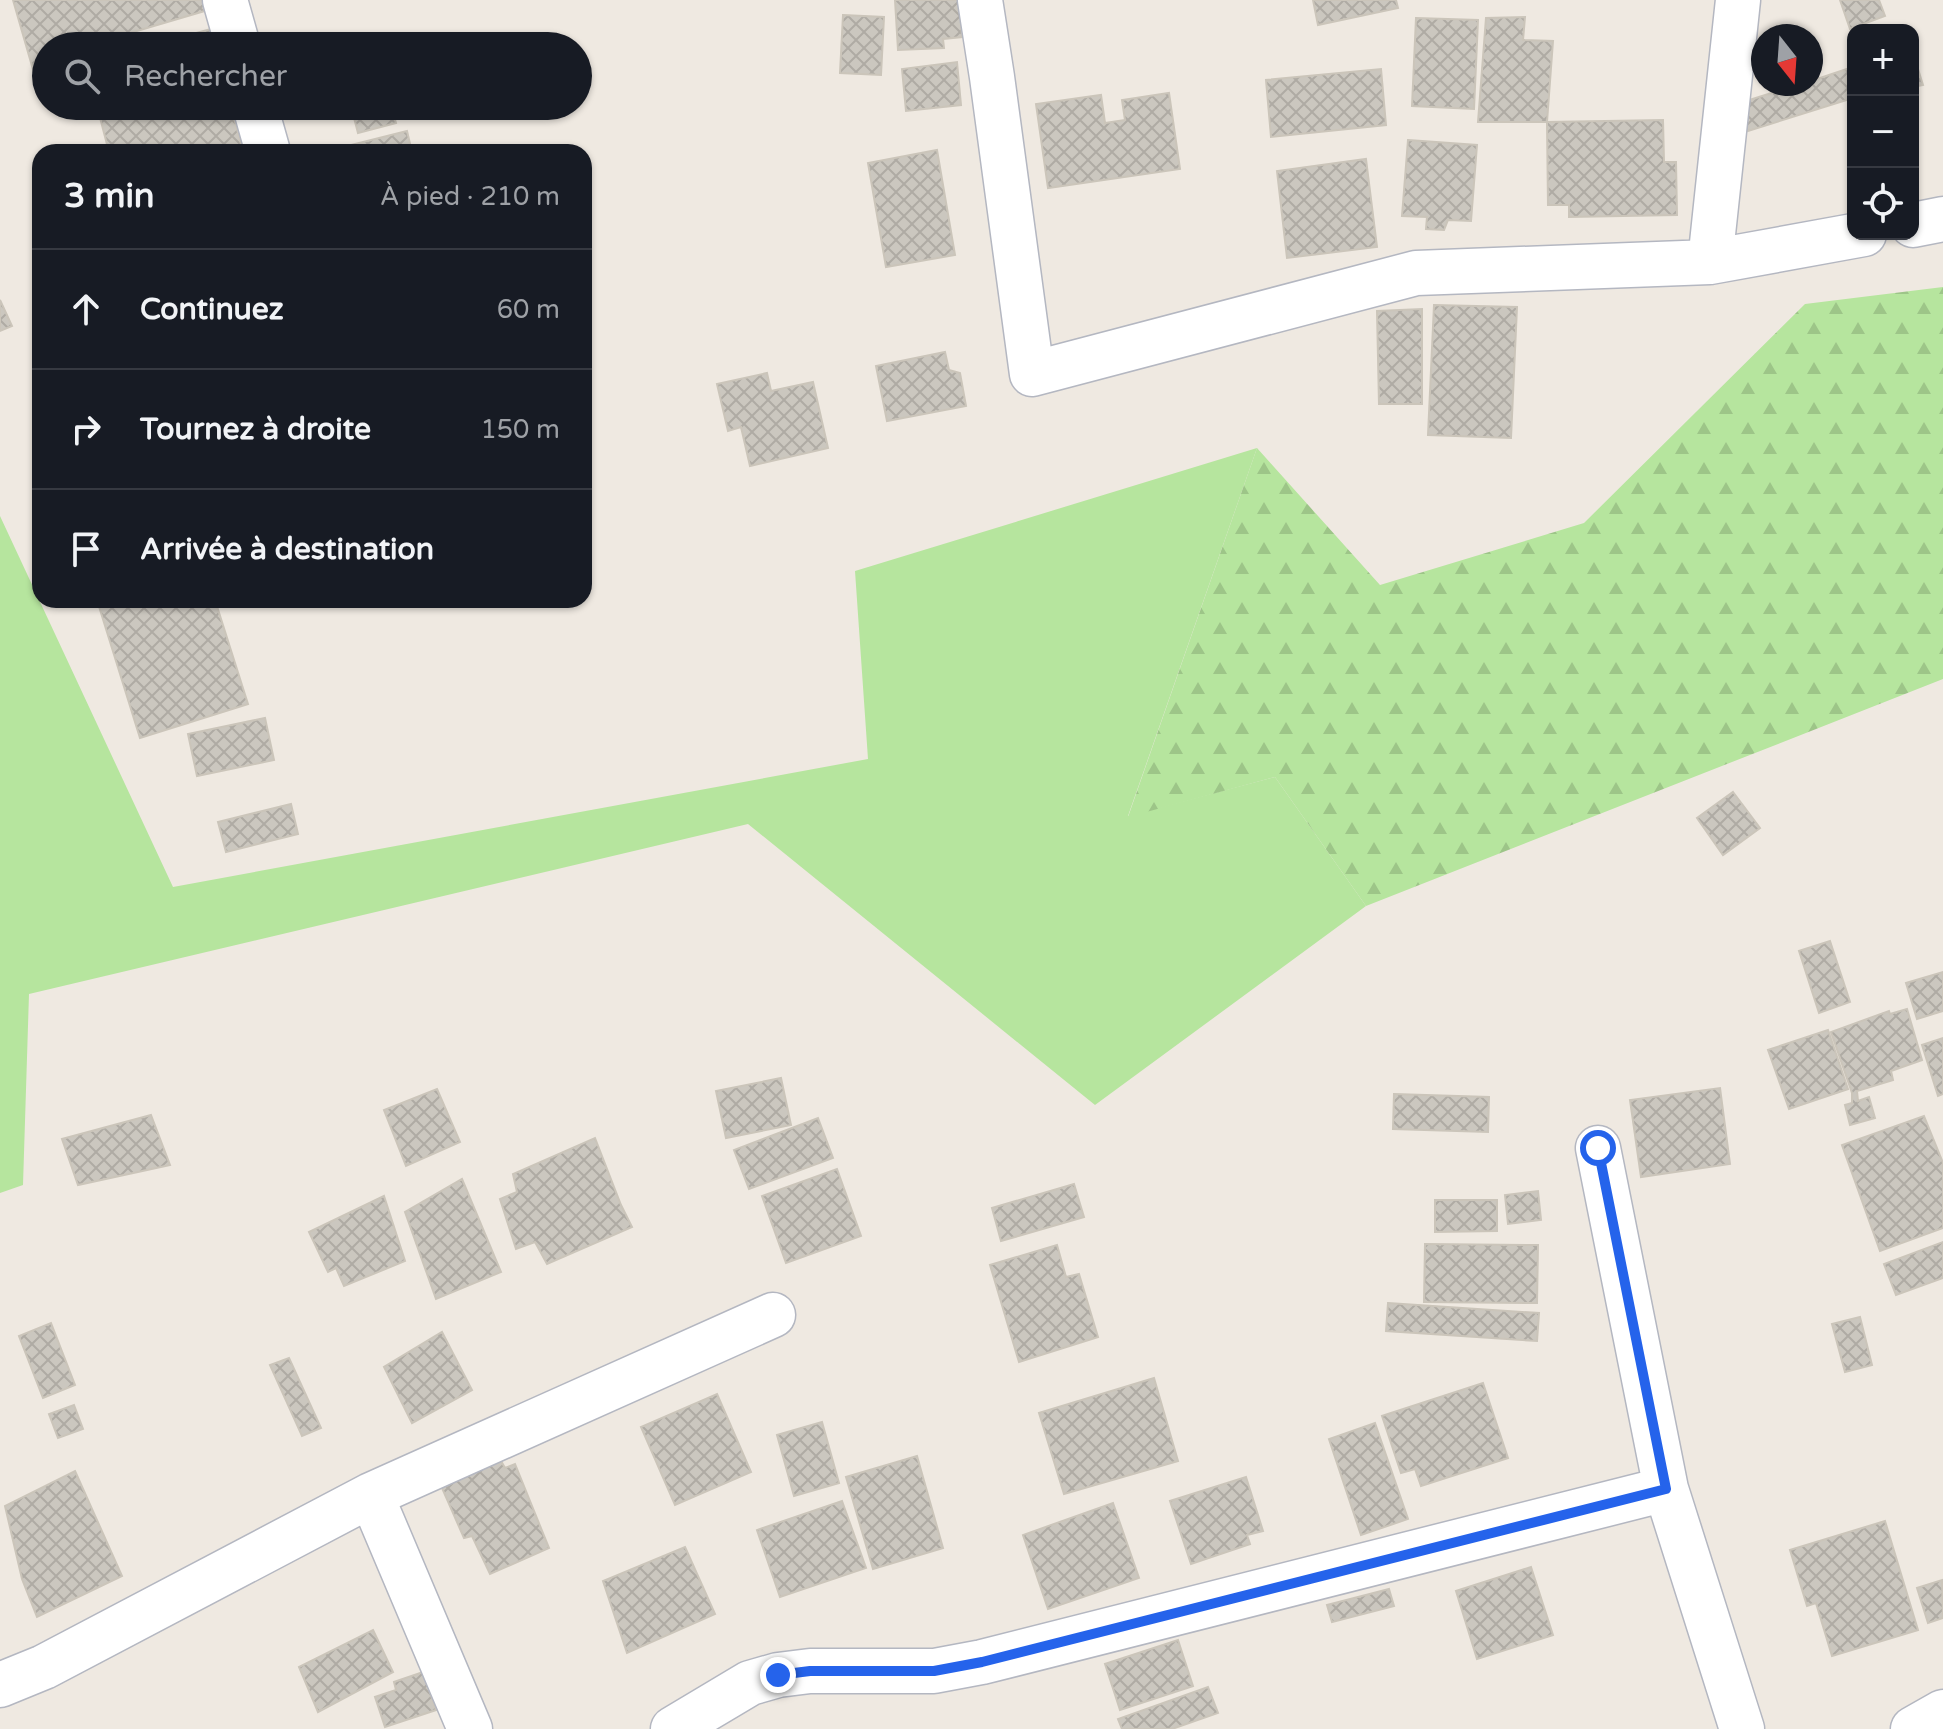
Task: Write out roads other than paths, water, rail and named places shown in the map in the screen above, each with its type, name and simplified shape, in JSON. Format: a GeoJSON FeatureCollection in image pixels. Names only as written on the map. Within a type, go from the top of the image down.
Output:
{"type":"FeatureCollection","features":[{"type":"Feature","properties":{"kind":"street"},"geometry":{"type":"LineString","coordinates":[[225,0],[234,32]]}},
{"type":"Feature","properties":{"kind":"street"},"geometry":{"type":"LineString","coordinates":[[980,0],[1032,374],[1416,273],[1710,262],[1847,237]]}},
{"type":"Feature","properties":{"kind":"street"},"geometry":{"type":"LineString","coordinates":[[1710,262],[1738,0]]}},
{"type":"Feature","properties":{"kind":"street"},"geometry":{"type":"LineString","coordinates":[[259,120],[266,144]]}},
{"type":"Feature","properties":{"kind":"street"},"geometry":{"type":"LineString","coordinates":[[1919,224],[1943,219]]}},
{"type":"Feature","properties":{"kind":"street"},"geometry":{"type":"LineString","coordinates":[[1598,1148],[1666,1489],[1737,1728]]}},
{"type":"Feature","properties":{"kind":"street"},"geometry":{"type":"LineString","coordinates":[[0,1685],[44,1667],[371,1495],[773,1315]]}},
{"type":"Feature","properties":{"kind":"street"},"geometry":{"type":"LineString","coordinates":[[673,1729],[750,1683],[778,1675],[810,1671],[934,1671],[982,1662],[1666,1489]]}},
{"type":"Feature","properties":{"kind":"street"},"geometry":{"type":"LineString","coordinates":[[371,1495],[470,1729]]}},
{"type":"Feature","properties":{"kind":"street"},"geometry":{"type":"LineString","coordinates":[[1913,1729],[1943,1712]]}}]}
